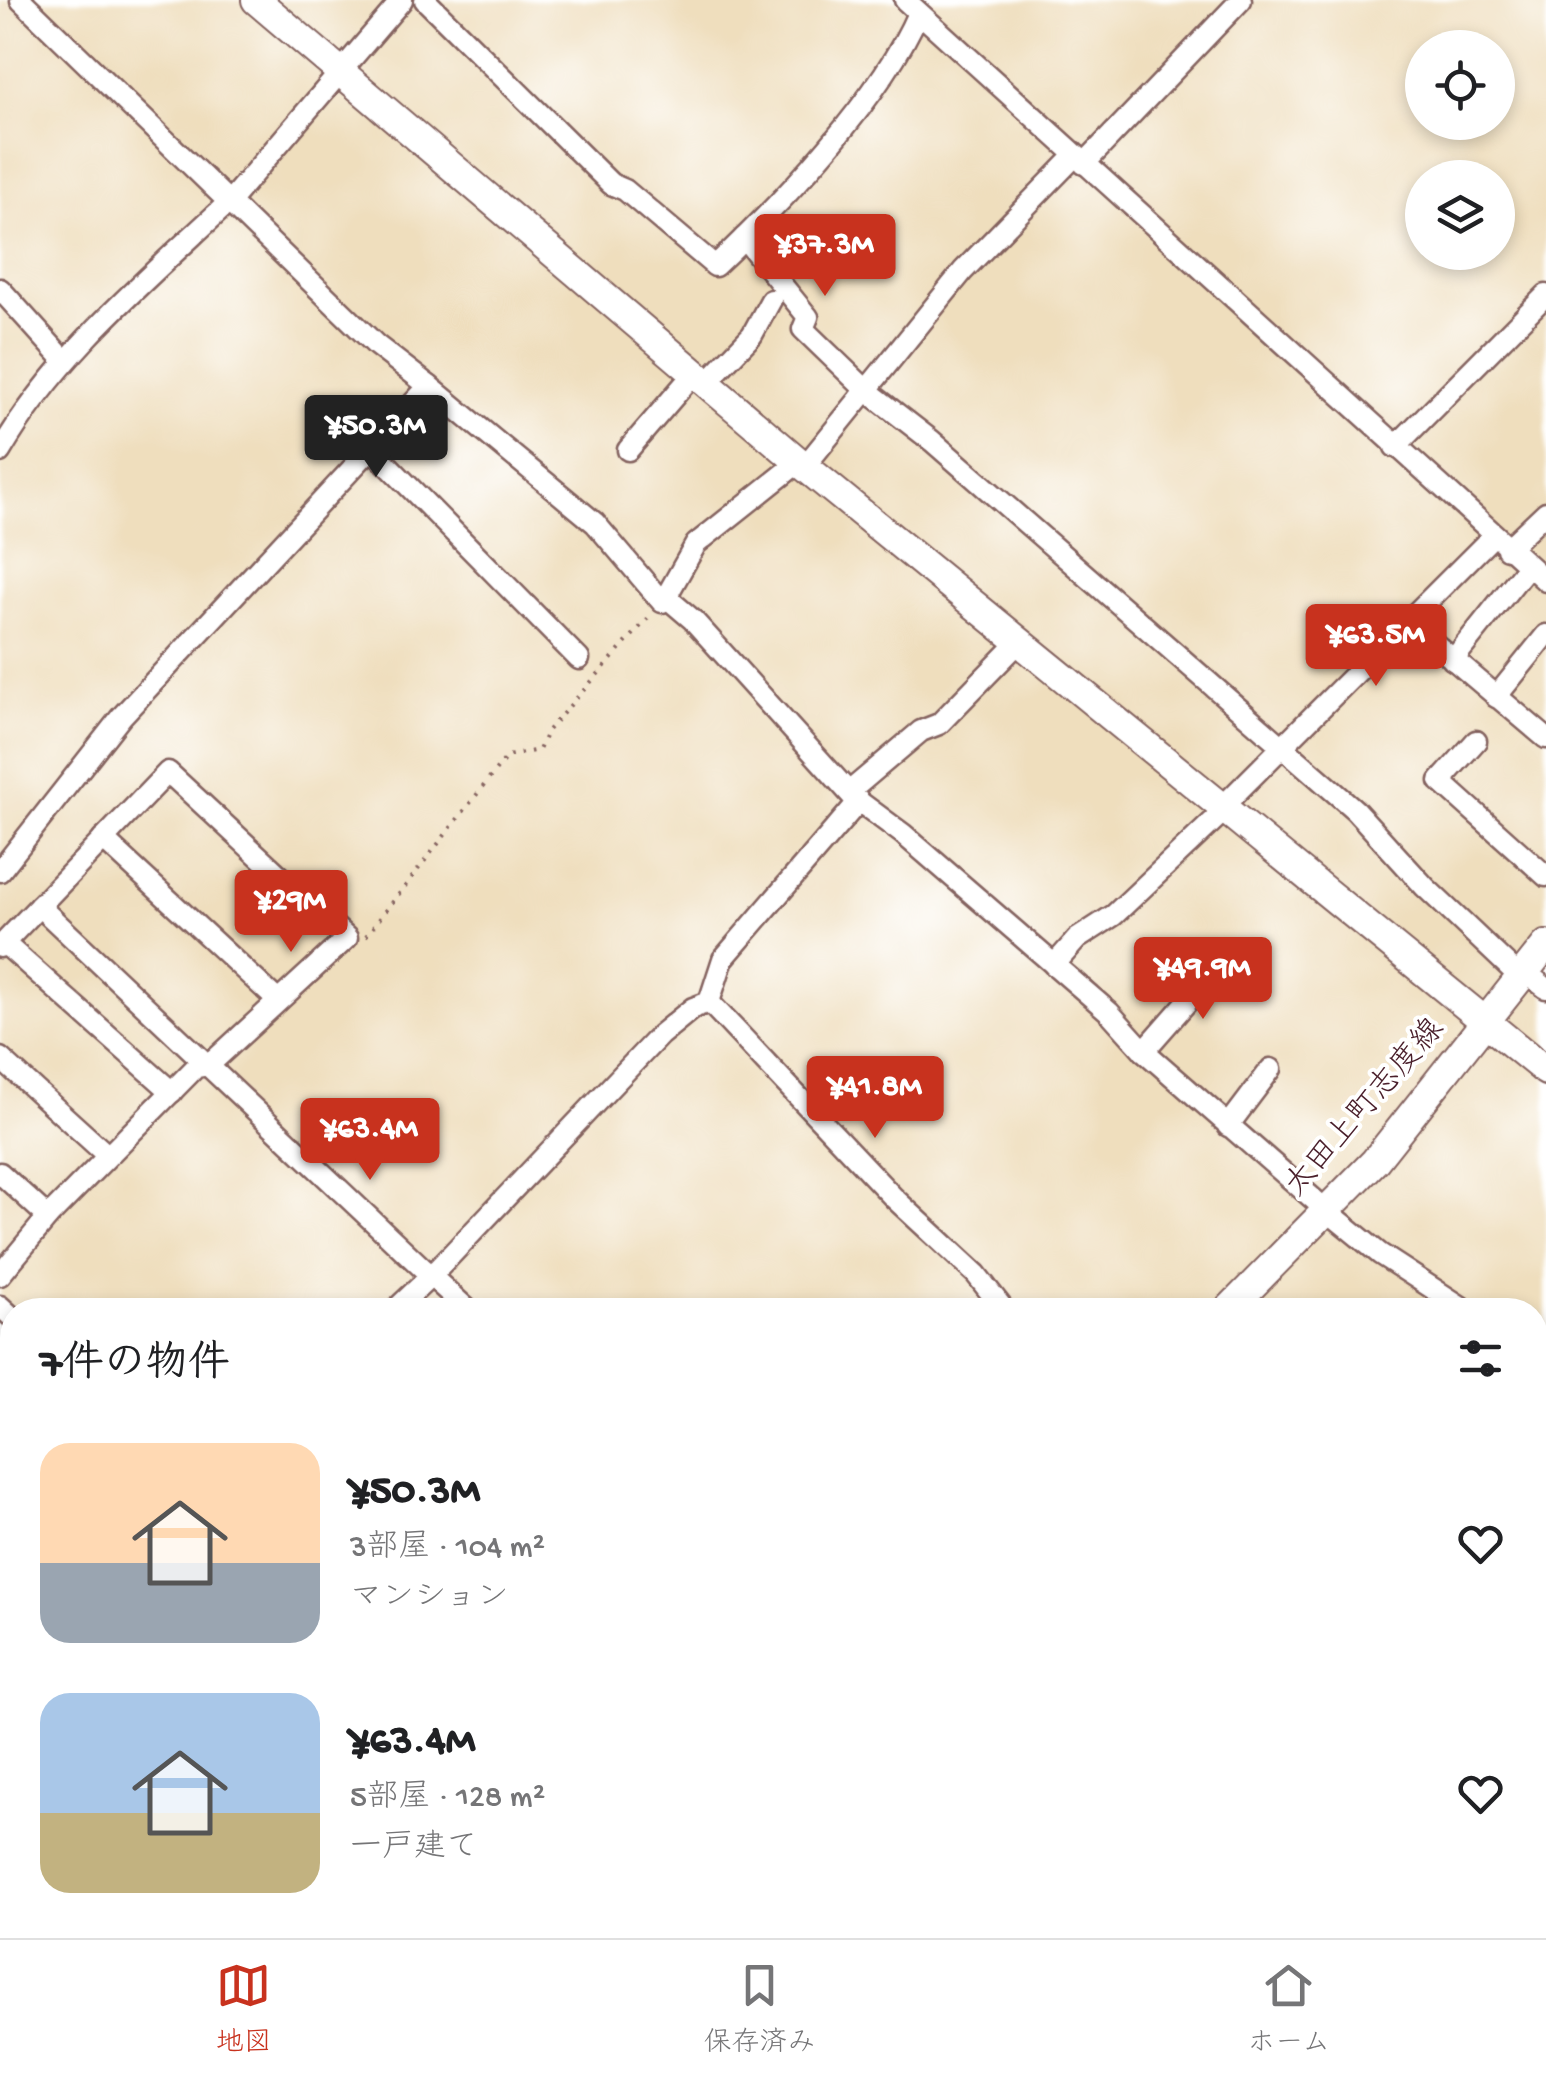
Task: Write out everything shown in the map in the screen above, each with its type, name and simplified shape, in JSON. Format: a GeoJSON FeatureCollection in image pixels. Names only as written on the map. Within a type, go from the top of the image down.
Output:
{"type":"FeatureCollection","features":[{"type":"Feature","properties":{"kind":"street"},"geometry":{"type":"LineString","coordinates":[[20,0],[376,345],[595,524],[662,602]]}},
{"type":"Feature","properties":{"kind":"street"},"geometry":{"type":"LineString","coordinates":[[256,0],[802,464],[1546,1071]]}},
{"type":"Feature","properties":{"kind":"street"},"geometry":{"type":"LineString","coordinates":[[0,452],[30,400],[229,202],[338,70],[402,0]]}},
{"type":"Feature","properties":{"kind":"street"},"geometry":{"type":"LineString","coordinates":[[425,0],[611,184],[625,190],[715,266],[889,72],[911,6],[1546,581]]}},
{"type":"Feature","properties":{"kind":"street"},"geometry":{"type":"LineString","coordinates":[[1241,0],[963,271],[802,464],[696,544],[666,598],[693,620],[854,796],[1110,1012],[1144,1050],[1326,1210],[1380,1254],[1448,1298]]}},
{"type":"Feature","properties":{"kind":"street"},"geometry":{"type":"LineString","coordinates":[[744,238],[808,317],[803,329],[866,390],[1086,574],[1354,810],[1425,887],[1531,979]]}},
{"type":"Feature","properties":{"kind":"street"},"geometry":{"type":"LineString","coordinates":[[0,289],[65,361]]}},
{"type":"Feature","properties":{"kind":"street"},"geometry":{"type":"LineString","coordinates":[[1395,447],[1546,295]]}},
{"type":"Feature","properties":{"kind":"street"},"geometry":{"type":"LineString","coordinates":[[628,450],[701,377],[752,335],[771,300]]}},
{"type":"Feature","properties":{"kind":"street"},"geometry":{"type":"LineString","coordinates":[[5,856],[122,718],[430,386]]}},
{"type":"Feature","properties":{"kind":"street"},"geometry":{"type":"LineString","coordinates":[[371,448],[579,660]]}},
{"type":"Feature","properties":{"kind":"street"},"geometry":{"type":"LineString","coordinates":[[1054,965],[1077,940],[1114,915],[1408,622],[1500,542],[1546,512]]}},
{"type":"Feature","properties":{"kind":"street"},"geometry":{"type":"LineString","coordinates":[[1453,660],[1528,566]]}},
{"type":"Feature","properties":{"kind":"street"},"geometry":{"type":"LineString","coordinates":[[1408,622],[1546,738]]}},
{"type":"Feature","properties":{"kind":"street"},"geometry":{"type":"LineString","coordinates":[[1496,696],[1546,635]]}},
{"type":"Feature","properties":{"kind":"street"},"geometry":{"type":"LineString","coordinates":[[709,1002],[723,959],[854,796],[920,731],[939,724],[1020,642]]}},
{"type":"Feature","properties":{"kind":"street"},"geometry":{"type":"LineString","coordinates":[[1476,741],[1440,781],[1546,876]]}},
{"type":"Feature","properties":{"kind":"street"},"geometry":{"type":"LineString","coordinates":[[0,1274],[48,1217],[107,1155],[172,1092],[196,1067],[209,1065],[347,938],[168,772],[2,945],[172,1092]]}},
{"type":"Feature","properties":{"kind":"street"},"geometry":{"type":"LineString","coordinates":[[103,839],[278,1001]]}},
{"type":"Feature","properties":{"kind":"street"},"geometry":{"type":"LineString","coordinates":[[39,906],[455,1298]]}},
{"type":"Feature","properties":{"kind":"street","name":"太田上町志度線"},"geometry":{"type":"LineString","coordinates":[[1240,1298],[1374,1161],[1486,1023],[1531,979],[1546,945]]}},
{"type":"Feature","properties":{"kind":"street"},"geometry":{"type":"LineString","coordinates":[[1144,1050],[1223,961]]}},
{"type":"Feature","properties":{"kind":"street"},"geometry":{"type":"LineString","coordinates":[[408,1298],[660,1035],[693,1008],[709,1002]]}},
{"type":"Feature","properties":{"kind":"street"},"geometry":{"type":"LineString","coordinates":[[709,1002],[894,1198],[976,1274],[995,1298]]}},
{"type":"Feature","properties":{"kind":"street"},"geometry":{"type":"LineString","coordinates":[[0,1058],[107,1155]]}},
{"type":"Feature","properties":{"kind":"street"},"geometry":{"type":"LineString","coordinates":[[1228,1126],[1271,1069]]}},
{"type":"Feature","properties":{"kind":"street"},"geometry":{"type":"LineString","coordinates":[[0,1173],[48,1217]]}},
{"type":"Feature","properties":{"kind":"path"},"geometry":{"type":"LineString","coordinates":[[364,938],[507,756],[539,750],[548,730],[662,602]]}}]}
